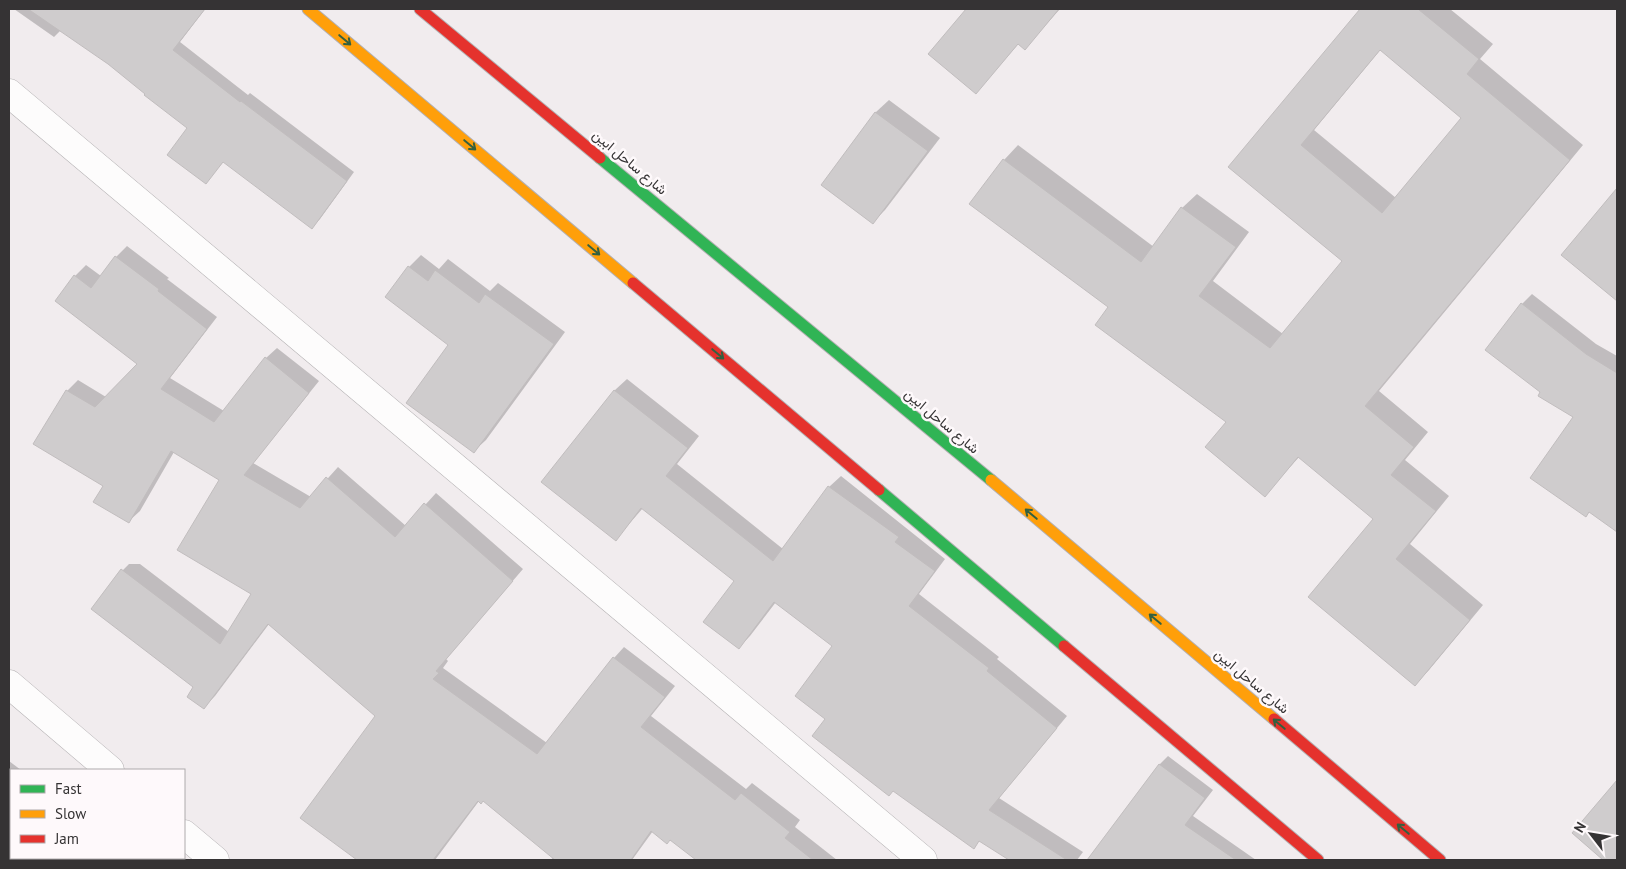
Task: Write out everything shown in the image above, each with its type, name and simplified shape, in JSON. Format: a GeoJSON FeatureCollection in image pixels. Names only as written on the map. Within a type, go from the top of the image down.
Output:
{"type":"FeatureCollection","features":[{"type":"Feature","properties":{"kind":"highway"},"geometry":{"type":"LineString","coordinates":[[308,9],[1318,860]]}},
{"type":"Feature","properties":{"kind":"highway","name":"شارع ساحل ابين"},"geometry":{"type":"LineString","coordinates":[[420,9],[1051,530],[1440,860]]}},
{"type":"Feature","properties":{"kind":"street"},"geometry":{"type":"LineString","coordinates":[[9,93],[923,860]]}},
{"type":"Feature","properties":{"kind":"street"},"geometry":{"type":"LineString","coordinates":[[9,684],[109,769]]}},
{"type":"Feature","properties":{"kind":"street"},"geometry":{"type":"LineString","coordinates":[[185,835],[215,860]]}},
{"type":"Feature","properties":{"kind":"building"},"geometry":{"type":"Polygon","coordinates":[[[28,9],[205,9],[173,50],[347,181],[312,229],[223,162],[206,184],[167,155],[187,128],[108,64],[28,9]]]}},
{"type":"Feature","properties":{"kind":"building"},"geometry":{"type":"Polygon","coordinates":[[[966,9],[1059,9],[1025,50],[1018,44],[976,94],[928,54],[966,9]]]}},
{"type":"Feature","properties":{"kind":"building"},"geometry":{"type":"Polygon","coordinates":[[[1360,9],[1418,9],[1479,59],[1467,74],[1570,160],[1365,406],[1414,447],[1391,475],[1436,511],[1396,559],[1470,620],[1415,686],[1308,597],[1373,519],[1298,457],[1265,497],[1205,447],[1226,422],[1095,325],[1108,307],[969,204],[1003,159],[1141,262],[1181,207],[1236,247],[1199,296],[1270,348],[1342,261],[1228,167],[1360,9]],[[1380,50],[1301,145],[1382,213],[1461,118],[1380,50]]]}},
{"type":"Feature","properties":{"kind":"building"},"geometry":{"type":"Polygon","coordinates":[[[875,112],[928,151],[873,224],[821,185],[875,112]]]}},
{"type":"Feature","properties":{"kind":"building"},"geometry":{"type":"Polygon","coordinates":[[[1617,188],[1617,301],[1561,255],[1617,188]]]}},
{"type":"Feature","properties":{"kind":"building"},"geometry":{"type":"Polygon","coordinates":[[[115,256],[207,329],[161,389],[214,422],[265,357],[309,393],[244,475],[300,508],[326,477],[395,537],[424,503],[513,581],[436,671],[439,673],[433,679],[537,754],[613,657],[665,697],[641,727],[735,800],[741,793],[790,832],[785,838],[813,860],[696,860],[670,840],[667,844],[651,831],[631,860],[555,860],[483,801],[481,804],[478,801],[433,860],[357,860],[300,818],[375,716],[268,624],[204,709],[187,697],[193,687],[91,609],[121,569],[220,644],[251,594],[177,550],[219,480],[171,451],[129,523],[93,502],[103,486],[33,444],[66,390],[95,407],[137,364],[55,301],[74,275],[91,288],[115,256]]]}},
{"type":"Feature","properties":{"kind":"building"},"geometry":{"type":"Polygon","coordinates":[[[408,266],[428,281],[435,270],[479,303],[485,294],[554,344],[474,453],[406,403],[448,345],[385,297],[408,266]]]}},
{"type":"Feature","properties":{"kind":"building"},"geometry":{"type":"Polygon","coordinates":[[[1521,303],[1586,354],[1617,373],[1617,532],[1589,512],[1586,517],[1530,478],[1573,417],[1538,396],[1540,392],[1485,350],[1521,303]]]}},
{"type":"Feature","properties":{"kind":"building"},"geometry":{"type":"Polygon","coordinates":[[[614,390],[688,448],[666,476],[773,561],[828,486],[899,537],[895,542],[935,571],[909,606],[989,668],[987,671],[1057,728],[989,810],[1067,860],[1009,860],[979,841],[974,849],[893,791],[889,796],[812,736],[825,719],[795,696],[832,646],[774,602],[739,649],[703,622],[734,581],[641,508],[616,541],[541,482],[614,390]]]}},
{"type":"Feature","properties":{"kind":"building"},"geometry":{"type":"Polygon","coordinates":[[[1159,764],[1205,798],[1185,825],[1236,860],[1087,860],[1159,764]]]}},
{"type":"Feature","properties":{"kind":"building"},"geometry":{"type":"Polygon","coordinates":[[[1617,780],[1617,860],[1603,860],[1572,833],[1617,780]]]}},
{"type":"Feature","properties":{"kind":"traffic: fast"},"geometry":{"type":"LineString","coordinates":[[600,158],[991,480]]}},
{"type":"Feature","properties":{"kind":"traffic: fast"},"geometry":{"type":"LineString","coordinates":[[879,490],[1064,646]]}},
{"type":"Feature","properties":{"kind":"traffic: slow"},"geometry":{"type":"LineString","coordinates":[[308,9],[633,283]]}},
{"type":"Feature","properties":{"kind":"traffic: slow"},"geometry":{"type":"LineString","coordinates":[[991,480],[1274,719]]}},
{"type":"Feature","properties":{"kind":"traffic: jam"},"geometry":{"type":"LineString","coordinates":[[420,9],[600,158]]}},
{"type":"Feature","properties":{"kind":"traffic: jam"},"geometry":{"type":"LineString","coordinates":[[633,283],[879,490]]}},
{"type":"Feature","properties":{"kind":"traffic: jam"},"geometry":{"type":"LineString","coordinates":[[1064,646],[1318,860]]}},
{"type":"Feature","properties":{"kind":"traffic: jam"},"geometry":{"type":"LineString","coordinates":[[1274,719],[1440,860]]}}]}
